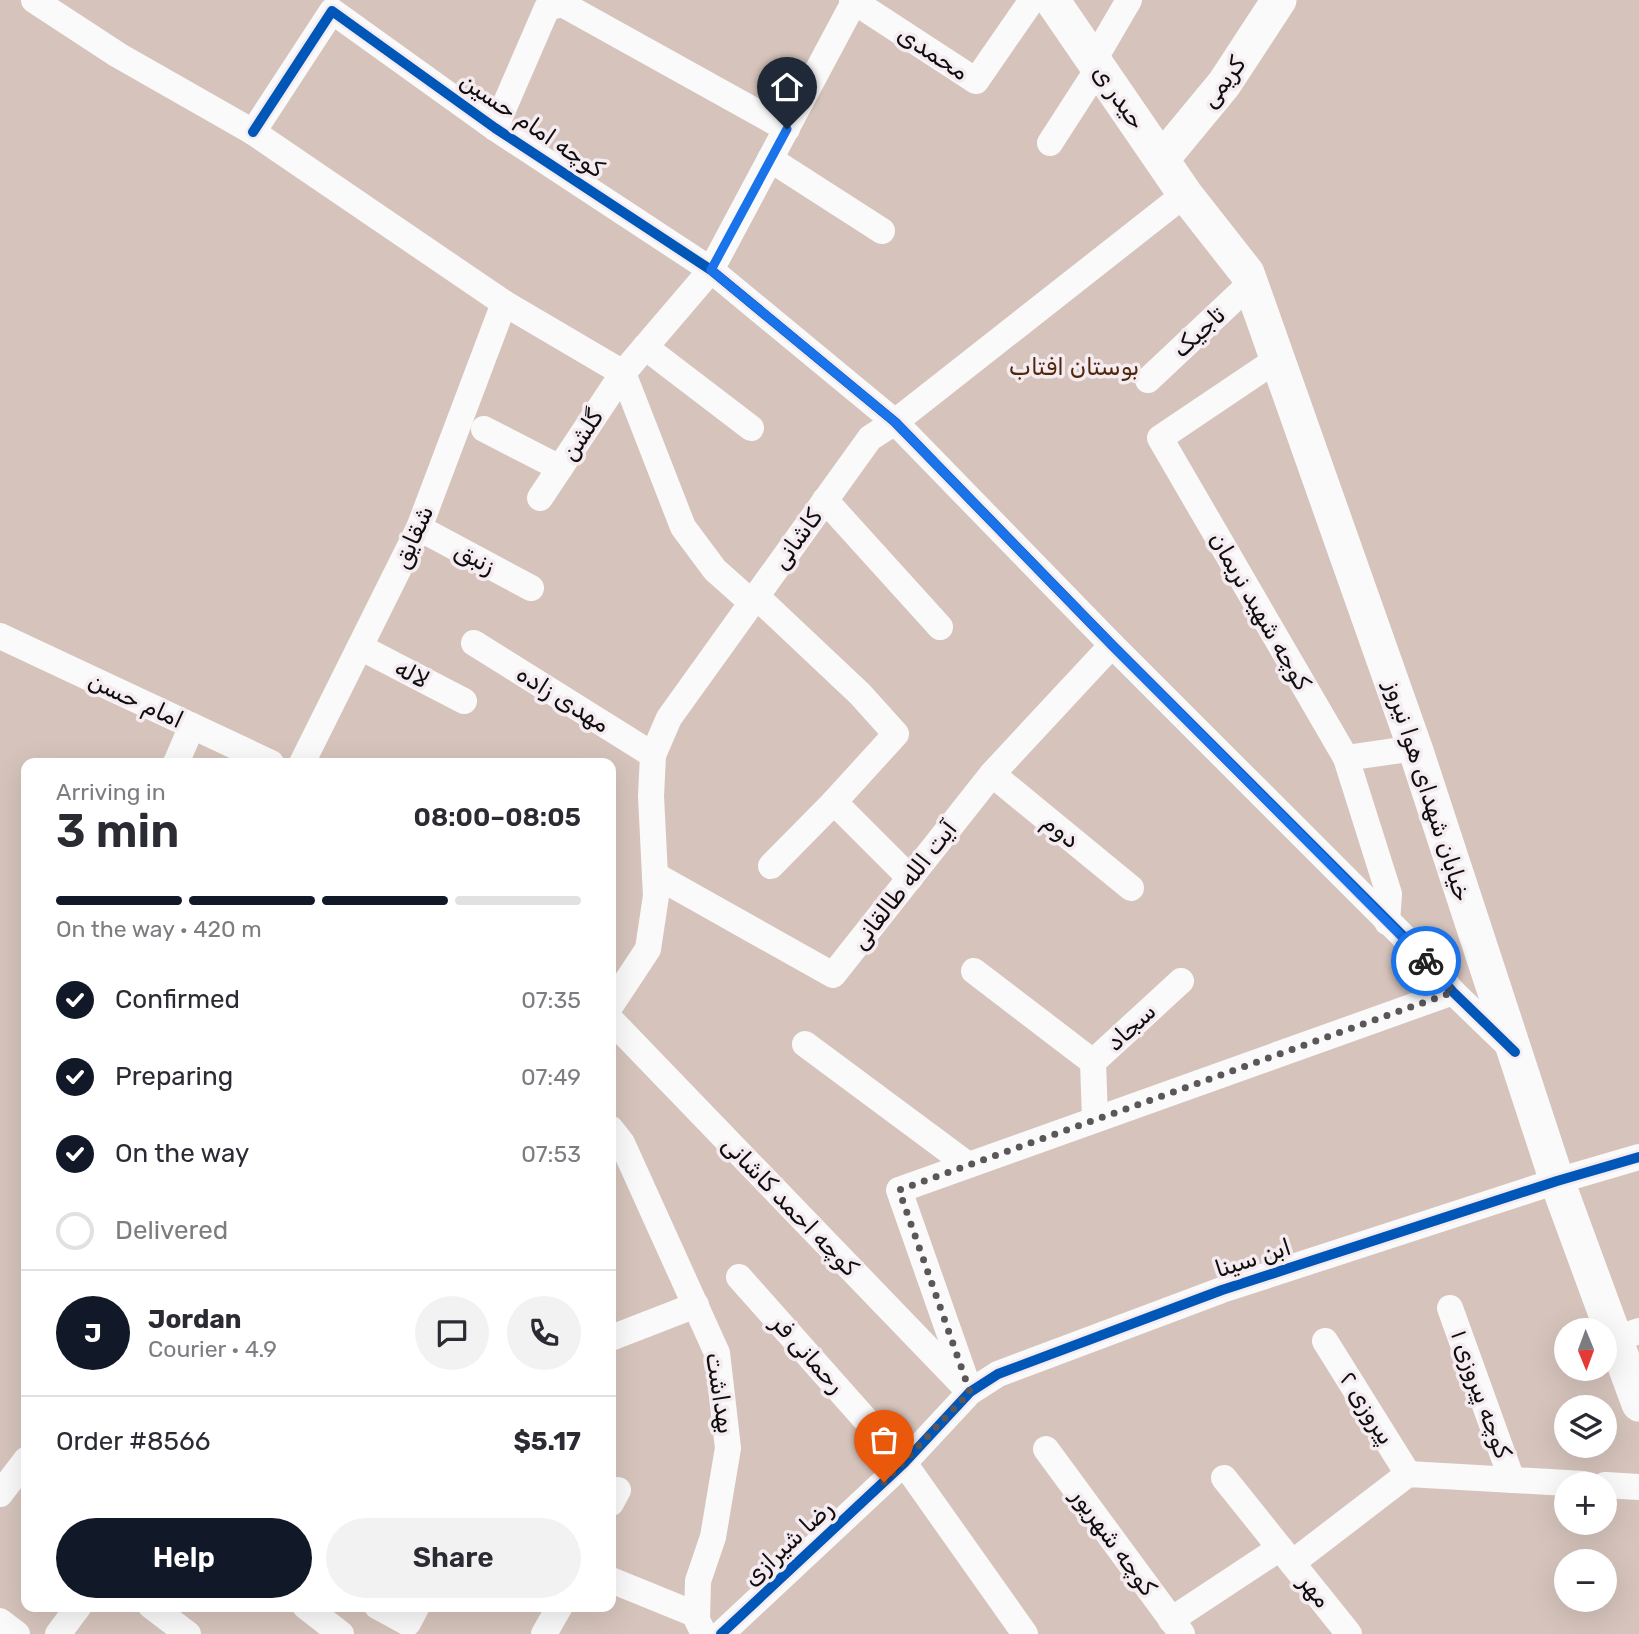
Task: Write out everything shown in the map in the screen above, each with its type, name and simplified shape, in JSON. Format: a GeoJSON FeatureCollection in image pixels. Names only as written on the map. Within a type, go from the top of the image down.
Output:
{"type":"FeatureCollection","features":[{"type":"Feature","properties":{"kind":"main road","name":"حیدر ی"},"geometry":{"type":"LineString","coordinates":[[1052,0],[1185,194]]}},
{"type":"Feature","properties":{"kind":"main road","name":"کریمی"},"geometry":{"type":"LineString","coordinates":[[1162,159],[1224,85],[1279,0]]}},
{"type":"Feature","properties":{"kind":"main road","name":"خیابان شهدای هوا نیروز"},"geometry":{"type":"LineString","coordinates":[[1185,194],[1247,273],[1415,748],[1557,1181],[1627,1335],[1639,1404]]}},
{"type":"Feature","properties":{"kind":"street"},"geometry":{"type":"LineString","coordinates":[[34,0],[118,55],[253,132],[504,303],[622,373],[683,527],[715,570],[754,599],[860,694],[896,734],[771,866]]}},
{"type":"Feature","properties":{"kind":"street","name":"محمدی"},"geometry":{"type":"LineString","coordinates":[[853,1],[976,81],[1032,0]]}},
{"type":"Feature","properties":{"kind":"street"},"geometry":{"type":"LineString","coordinates":[[1050,143],[1129,0]]}},
{"type":"Feature","properties":{"kind":"street","name":"گلشن"},"geometry":{"type":"LineString","coordinates":[[540,498],[622,373],[711,270],[853,1]]}},
{"type":"Feature","properties":{"kind":"street"},"geometry":{"type":"LineString","coordinates":[[495,128],[547,8],[559,2],[787,129]]}},
{"type":"Feature","properties":{"kind":"street","name":"کوچه امام حسین"},"geometry":{"type":"LineString","coordinates":[[253,132],[332,11],[495,128],[711,270]]}},
{"type":"Feature","properties":{"kind":"street"},"geometry":{"type":"LineString","coordinates":[[770,159],[882,231]]}},
{"type":"Feature","properties":{"kind":"street","name":"کاشانی"},"geometry":{"type":"LineString","coordinates":[[616,997],[648,949],[656,896],[651,796],[653,755],[668,718],[870,438],[895,422],[1185,194]]}},
{"type":"Feature","properties":{"kind":"street"},"geometry":{"type":"LineString","coordinates":[[711,270],[895,422],[1112,645],[1408,941],[1453,992],[1515,1052]]}},
{"type":"Feature","properties":{"kind":"street","name":"تاجیک"},"geometry":{"type":"LineString","coordinates":[[1148,380],[1251,284]]}},
{"type":"Feature","properties":{"kind":"street","name":"شقایق"},"geometry":{"type":"LineString","coordinates":[[304,758],[419,528],[504,303]]}},
{"type":"Feature","properties":{"kind":"street"},"geometry":{"type":"LineString","coordinates":[[646,347],[751,428]]}},
{"type":"Feature","properties":{"kind":"street","name":"کوچه شهید نریمان"},"geometry":{"type":"LineString","coordinates":[[1276,360],[1160,438],[1346,758],[1389,894],[1387,922]]}},
{"type":"Feature","properties":{"kind":"street"},"geometry":{"type":"LineString","coordinates":[[484,429],[560,468]]}},
{"type":"Feature","properties":{"kind":"street"},"geometry":{"type":"LineString","coordinates":[[825,500],[940,627]]}},
{"type":"Feature","properties":{"kind":"street","name":"زنبق"},"geometry":{"type":"LineString","coordinates":[[419,528],[531,588]]}},
{"type":"Feature","properties":{"kind":"street","name":"امام حسن"},"geometry":{"type":"LineString","coordinates":[[0,636],[260,758]]}},
{"type":"Feature","properties":{"kind":"street","name":"مهدی زاده"},"geometry":{"type":"LineString","coordinates":[[474,643],[653,755]]}},
{"type":"Feature","properties":{"kind":"street","name":"آیت الله طالقانی"},"geometry":{"type":"LineString","coordinates":[[655,875],[833,975],[992,774],[1112,645]]}},
{"type":"Feature","properties":{"kind":"street","name":"لاله"},"geometry":{"type":"LineString","coordinates":[[359,647],[464,701]]}},
{"type":"Feature","properties":{"kind":"street"},"geometry":{"type":"LineString","coordinates":[[178,758],[192,726]]}},
{"type":"Feature","properties":{"kind":"street"},"geometry":{"type":"LineString","coordinates":[[1346,758],[1415,748]]}},
{"type":"Feature","properties":{"kind":"street","name":"دوم"},"geometry":{"type":"LineString","coordinates":[[992,774],[1131,888]]}},
{"type":"Feature","properties":{"kind":"street"},"geometry":{"type":"LineString","coordinates":[[834,802],[910,878]]}},
{"type":"Feature","properties":{"kind":"street"},"geometry":{"type":"LineString","coordinates":[[974,971],[1093,1062]]}},
{"type":"Feature","properties":{"kind":"street","name":"سجاد"},"geometry":{"type":"LineString","coordinates":[[1096,1119],[1093,1062],[1181,981]]}},
{"type":"Feature","properties":{"kind":"street"},"geometry":{"type":"LineString","coordinates":[[970,1392],[899,1190],[1453,992]]}},
{"type":"Feature","properties":{"kind":"street","name":"کوچه احمد کاشانی"},"geometry":{"type":"LineString","coordinates":[[616,1025],[970,1392]]}},
{"type":"Feature","properties":{"kind":"street"},"geometry":{"type":"LineString","coordinates":[[805,1044],[968,1165]]}},
{"type":"Feature","properties":{"kind":"street","name":"بهداشت"},"geometry":{"type":"LineString","coordinates":[[616,1143],[717,1353],[728,1448],[713,1537],[698,1581],[701,1625]]}},
{"type":"Feature","properties":{"kind":"street","name":"ابن سینا"},"geometry":{"type":"LineString","coordinates":[[970,1392],[998,1374],[1222,1290],[1639,1157]]}},
{"type":"Feature","properties":{"kind":"street","name":"رحمانی فر"},"geometry":{"type":"LineString","coordinates":[[739,1277],[904,1463],[1025,1634]]}},
{"type":"Feature","properties":{"kind":"street"},"geometry":{"type":"LineString","coordinates":[[616,1336],[696,1305]]}},
{"type":"Feature","properties":{"kind":"street","name":"کوچه پیروزی ۱"},"geometry":{"type":"LineString","coordinates":[[1450,1308],[1512,1480]]}},
{"type":"Feature","properties":{"kind":"street","name":"پیروزی ۲"},"geometry":{"type":"LineString","coordinates":[[1325,1341],[1408,1474]]}},
{"type":"Feature","properties":{"kind":"street","name":"رضا شیرازی"},"geometry":{"type":"LineString","coordinates":[[722,1634],[904,1463],[970,1392]]}},
{"type":"Feature","properties":{"kind":"street","name":"کوچه شهریور"},"geometry":{"type":"LineString","coordinates":[[1046,1449],[1176,1627]]}},
{"type":"Feature","properties":{"kind":"street"},"geometry":{"type":"LineString","coordinates":[[0,1494],[21,1467]]}},
{"type":"Feature","properties":{"kind":"street"},"geometry":{"type":"LineString","coordinates":[[1176,1627],[1408,1474],[1554,1482]]}},
{"type":"Feature","properties":{"kind":"street","name":"مهر"},"geometry":{"type":"LineString","coordinates":[[1224,1478],[1349,1634]]}},
{"type":"Feature","properties":{"kind":"street"},"geometry":{"type":"LineString","coordinates":[[1617,1486],[1639,1487]]}},
{"type":"Feature","properties":{"kind":"street"},"geometry":{"type":"LineString","coordinates":[[616,1582],[701,1625]]}},
{"type":"Feature","properties":{"kind":"street"},"geometry":{"type":"LineString","coordinates":[[58,1634],[74,1612]]}},
{"type":"Feature","properties":{"kind":"street"},"geometry":{"type":"LineString","coordinates":[[159,1612],[188,1634]]}},
{"type":"Feature","properties":{"kind":"street"},"geometry":{"type":"LineString","coordinates":[[313,1612],[341,1634]]}},
{"type":"Feature","properties":{"kind":"street"},"geometry":{"type":"LineString","coordinates":[[350,1634],[364,1612]]}},
{"type":"Feature","properties":{"kind":"street"},"geometry":{"type":"LineString","coordinates":[[388,1612],[408,1623],[414,1612]]}},
{"type":"Feature","properties":{"kind":"street"},"geometry":{"type":"LineString","coordinates":[[544,1634],[557,1612]]}},
{"type":"Feature","properties":{"kind":"street"},"geometry":{"type":"LineString","coordinates":[[0,1621],[17,1634]]}},
{"type":"Feature","properties":{"kind":"green space","name":"بوستان افتاب"},"geometry":{"type":"Polygon","coordinates":[[[0,0],[1639,0],[1639,1634],[0,1634],[0,0]]]}},
{"type":"Feature","properties":{"kind":"cycle path"},"geometry":{"type":"LineString","coordinates":[[253,132],[332,11],[495,128],[711,270],[895,422],[1112,645],[1408,941],[1453,992],[1515,1052]]}},
{"type":"Feature","properties":{"kind":"cycle path"},"geometry":{"type":"LineString","coordinates":[[721,1634],[904,1463],[970,1392],[998,1374],[1222,1290],[1639,1157]]}},
{"type":"Feature","properties":{"kind":"way so far"},"geometry":{"type":"LineString","coordinates":[[884,1482],[970,1392],[899,1190],[1453,992],[1426,961]]}},
{"type":"Feature","properties":{"kind":"route"},"geometry":{"type":"LineString","coordinates":[[787,129],[711,270],[895,422],[1426,961]]}}]}
